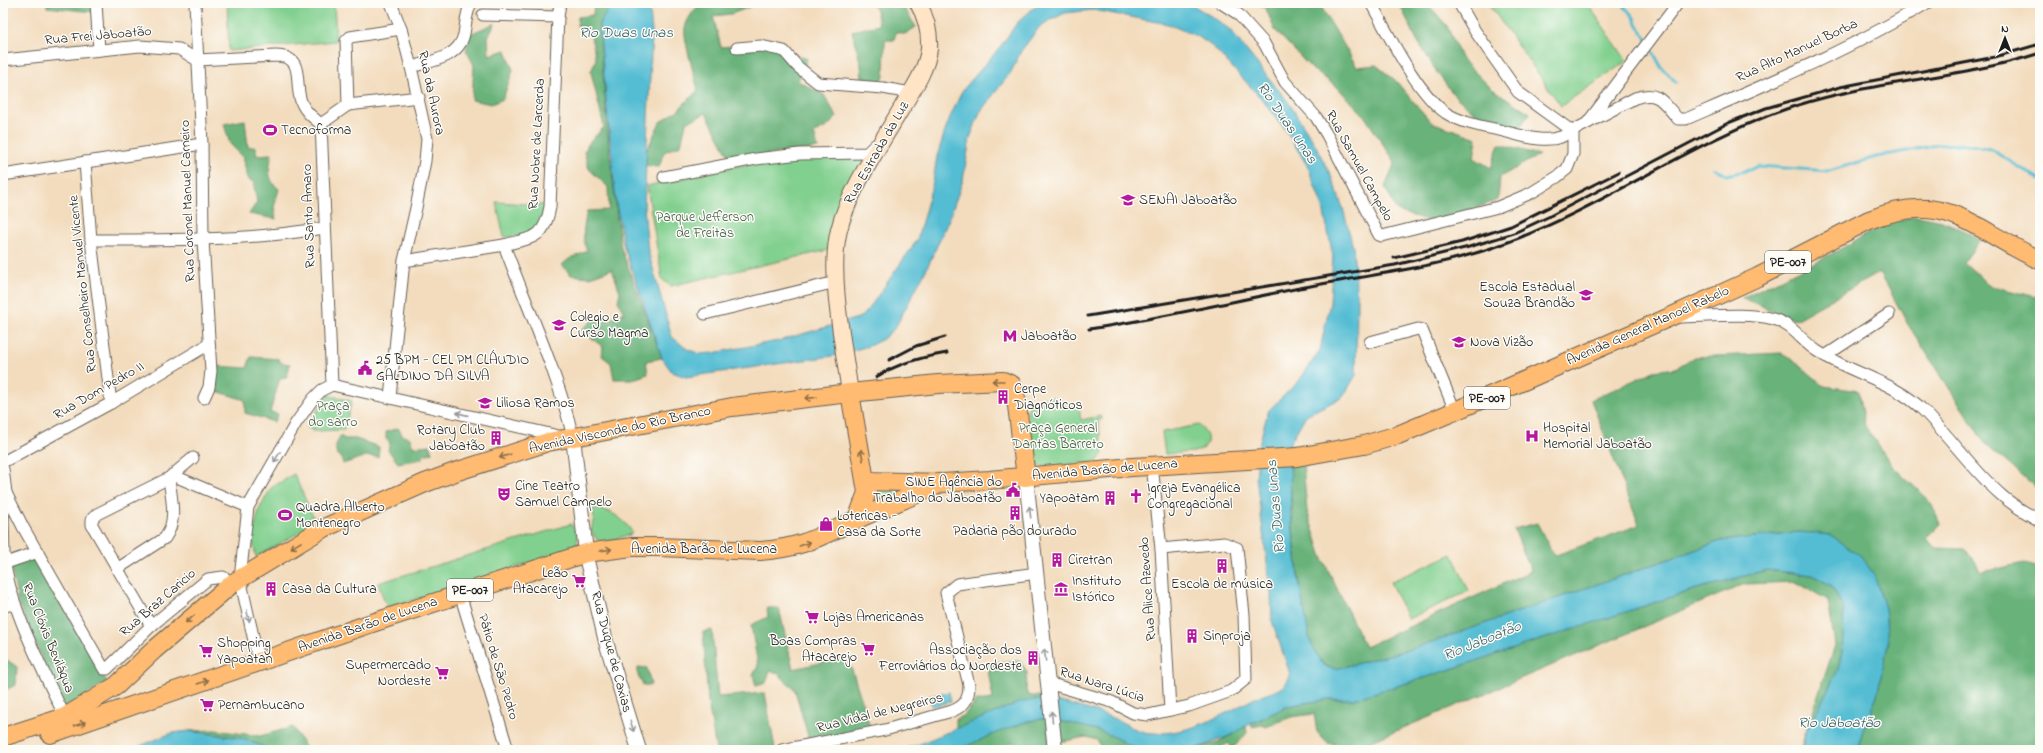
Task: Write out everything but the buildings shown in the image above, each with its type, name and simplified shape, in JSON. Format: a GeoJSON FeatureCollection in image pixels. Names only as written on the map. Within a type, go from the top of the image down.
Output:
{"type":"FeatureCollection","features":[{"type":"Feature","properties":{"kind":"main road","name":"Rua Estrada da Luz"},"geometry":{"type":"LineString","coordinates":[[850,393],[836,282],[837,243],[845,209],[911,93],[925,64],[929,33],[918,3]]}},
{"type":"Feature","properties":{"kind":"main road","name":"Avenida General Manoel Rabelo"},"geometry":{"type":"LineString","coordinates":[[1243,460],[1297,457],[1346,449],[1384,439],[1455,411],[1670,317],[1758,277],[1869,220],[1886,213],[1906,209],[1936,210],[1964,218],[2013,247],[2040,260]]}},
{"type":"Feature","properties":{"kind":"main road","name":"Avenida Visconde do Rio Branco"},"geometry":{"type":"LineString","coordinates":[[3,737],[64,717],[116,686],[154,650],[237,580],[328,526],[425,483],[548,442],[732,407],[938,384],[998,381],[1012,385],[1016,398],[1026,477]]}},
{"type":"Feature","properties":{"kind":"main road"},"geometry":{"type":"LineString","coordinates":[[850,393],[866,482],[866,498],[857,520]]}},
{"type":"Feature","properties":{"kind":"main road","name":"Avenida Barão de Lucena"},"geometry":{"type":"LineString","coordinates":[[866,482],[943,483],[1152,465],[1243,460]]}},
{"type":"Feature","properties":{"kind":"main road","name":"Avenida Barão de Lucena"},"geometry":{"type":"LineString","coordinates":[[3,749],[460,594],[586,553],[632,547],[737,551],[780,550],[812,542],[857,520],[943,483]]}},
{"type":"Feature","properties":{"kind":"street"},"geometry":{"type":"LineString","coordinates":[[96,3],[99,50]]}},
{"type":"Feature","properties":{"kind":"street","name":"Rua Coronel Manuel Carneiro"},"geometry":{"type":"LineString","coordinates":[[195,3],[202,144],[203,240],[211,371],[204,398]]}},
{"type":"Feature","properties":{"kind":"street","name":"Rua da Aurora"},"geometry":{"type":"LineString","coordinates":[[390,397],[404,261],[416,208],[426,148],[426,131],[412,67],[401,29],[391,3]]}},
{"type":"Feature","properties":{"kind":"street","name":"Rua Nobre de Larcerda"},"geometry":{"type":"LineString","coordinates":[[404,261],[504,245],[537,236],[544,228],[548,218],[551,199],[558,18],[560,3]]}},
{"type":"Feature","properties":{"kind":"street","name":"Rua Samuel Campelo"},"geometry":{"type":"LineString","coordinates":[[1221,3],[1238,14],[1268,48],[1285,82],[1305,103],[1327,135],[1363,201],[1375,228],[1381,235],[1396,233],[1498,207],[1531,192],[1557,177],[1567,169],[1573,154],[1572,132]]}},
{"type":"Feature","properties":{"kind":"street"},"geometry":{"type":"LineString","coordinates":[[1371,3],[1402,59],[1430,97],[1447,113],[1469,123],[1534,138],[1555,139],[1586,125],[1618,80],[1641,54],[1678,3]]}},
{"type":"Feature","properties":{"kind":"street"},"geometry":{"type":"LineString","coordinates":[[1459,3],[1475,31],[1518,92],[1572,132]]}},
{"type":"Feature","properties":{"kind":"street","name":"Rua Alto Manuel Borba"},"geometry":{"type":"LineString","coordinates":[[1586,125],[1635,98],[1646,94],[1658,96],[1678,119],[1686,119],[1833,52],[1888,25],[1927,3]]}},
{"type":"Feature","properties":{"kind":"street"},"geometry":{"type":"LineString","coordinates":[[412,67],[441,58],[456,51],[463,40],[467,6]]}},
{"type":"Feature","properties":{"kind":"street"},"geometry":{"type":"LineString","coordinates":[[483,15],[558,18]]}},
{"type":"Feature","properties":{"kind":"street"},"geometry":{"type":"LineString","coordinates":[[348,105],[344,44],[347,39],[371,33],[401,29]]}},
{"type":"Feature","properties":{"kind":"street","name":"Rua Frei Jaboatão"},"geometry":{"type":"LineString","coordinates":[[3,60],[140,46],[170,47],[179,49],[197,60]]}},
{"type":"Feature","properties":{"kind":"street"},"geometry":{"type":"LineString","coordinates":[[737,48],[761,46],[784,51],[802,71],[818,83],[883,88],[911,93]]}},
{"type":"Feature","properties":{"kind":"street"},"geometry":{"type":"LineString","coordinates":[[197,60],[276,56],[288,57],[294,62],[300,98],[304,109],[321,124],[348,105],[419,97]]}},
{"type":"Feature","properties":{"kind":"street","name":"Rua Santo Amaro"},"geometry":{"type":"LineString","coordinates":[[321,124],[324,228],[332,386]]}},
{"type":"Feature","properties":{"kind":"street"},"geometry":{"type":"LineString","coordinates":[[664,177],[764,158],[800,154],[867,153],[872,150],[880,136],[887,134]]}},
{"type":"Feature","properties":{"kind":"street"},"geometry":{"type":"LineString","coordinates":[[3,174],[202,144]]}},
{"type":"Feature","properties":{"kind":"street","name":"Rua Conselheiro Manuel Vicente"},"geometry":{"type":"LineString","coordinates":[[85,162],[91,240],[111,403]]}},
{"type":"Feature","properties":{"kind":"street"},"geometry":{"type":"LineString","coordinates":[[91,240],[203,240],[291,234],[324,228]]}},
{"type":"Feature","properties":{"kind":"street"},"geometry":{"type":"LineString","coordinates":[[504,245],[545,347],[559,387],[570,438],[586,553]]}},
{"type":"Feature","properties":{"kind":"street"},"geometry":{"type":"LineString","coordinates":[[705,314],[836,282]]}},
{"type":"Feature","properties":{"kind":"street"},"geometry":{"type":"LineString","coordinates":[[1825,356],[1889,314]]}},
{"type":"Feature","properties":{"kind":"street"},"geometry":{"type":"LineString","coordinates":[[1670,317],[1742,317],[1772,319],[1788,324],[1815,350],[1852,370],[1895,388],[1910,399],[1938,426],[1980,475],[2000,494],[2020,510],[2040,521]]}},
{"type":"Feature","properties":{"kind":"street"},"geometry":{"type":"LineString","coordinates":[[1370,342],[1418,329],[1422,330],[1455,411]]}},
{"type":"Feature","properties":{"kind":"street","name":"Rua Dom Pedro II"},"geometry":{"type":"LineString","coordinates":[[3,462],[111,403],[209,344]]}},
{"type":"Feature","properties":{"kind":"street"},"geometry":{"type":"LineString","coordinates":[[259,663],[237,580],[248,507],[296,423],[317,394],[322,390],[332,386],[390,397],[570,438]]}},
{"type":"Feature","properties":{"kind":"street"},"geometry":{"type":"LineString","coordinates":[[151,626],[92,525],[92,519],[97,514],[171,476],[193,458]]}},
{"type":"Feature","properties":{"kind":"street","name":"Rua Alice Azevedo"},"geometry":{"type":"LineString","coordinates":[[1152,465],[1161,549],[1170,710]]}},
{"type":"Feature","properties":{"kind":"street","name":"Rua Clóvis Beviláqua"},"geometry":{"type":"LineString","coordinates":[[3,469],[6,493],[3,521],[4,564],[15,604],[64,717]]}},
{"type":"Feature","properties":{"kind":"street"},"geometry":{"type":"LineString","coordinates":[[171,476],[248,507]]}},
{"type":"Feature","properties":{"kind":"street"},"geometry":{"type":"LineString","coordinates":[[117,569],[165,538],[169,532],[173,519],[171,476]]}},
{"type":"Feature","properties":{"kind":"street"},"geometry":{"type":"LineString","coordinates":[[1026,477],[1054,745]]}},
{"type":"Feature","properties":{"kind":"street","name":"Rua Clóvis Beviláqua"},"geometry":{"type":"LineString","coordinates":[[6,493],[104,667]]}},
{"type":"Feature","properties":{"kind":"street","name":"Rua Nara Lúcia"},"geometry":{"type":"LineString","coordinates":[[1049,688],[1106,700],[1133,712],[1148,715],[1189,706],[1231,691],[1246,679],[1244,615],[1237,548],[1224,543],[1161,549]]}},
{"type":"Feature","properties":{"kind":"street"},"geometry":{"type":"LineString","coordinates":[[4,564],[38,552]]}},
{"type":"Feature","properties":{"kind":"street","name":"Rua Duque de Caxias"},"geometry":{"type":"LineString","coordinates":[[586,553],[606,642],[639,750]]}},
{"type":"Feature","properties":{"kind":"street","name":"Rua Vidal de Negreiros"},"geometry":{"type":"LineString","coordinates":[[782,750],[885,730],[952,711],[961,707],[968,698],[969,685],[946,593],[957,584],[1037,572]]}},
{"type":"Feature","properties":{"kind":"street","name":"Rua Braz Caricio"},"geometry":{"type":"LineString","coordinates":[[104,667],[208,579],[223,577],[237,580]]}},
{"type":"Feature","properties":{"kind":"street","name":"Pátio de São Pedro"},"geometry":{"type":"LineString","coordinates":[[460,594],[508,750]]}},
{"type":"Feature","properties":{"kind":"street"},"geometry":{"type":"LineString","coordinates":[[3,606],[15,604]]}},
{"type":"Feature","properties":{"kind":"green space"},"geometry":{"type":"Polygon","coordinates":[[[47,3],[93,3],[93,12],[47,7],[47,3]]]}},
{"type":"Feature","properties":{"kind":"green space"},"geometry":{"type":"Polygon","coordinates":[[[227,3],[334,3],[336,41],[229,51],[227,3]]]}},
{"type":"Feature","properties":{"kind":"green space"},"geometry":{"type":"Polygon","coordinates":[[[594,3],[613,3],[599,24],[610,158],[621,248],[662,358],[646,361],[648,374],[633,379],[614,379],[611,363],[602,356],[603,347],[581,330],[595,318],[609,320],[624,313],[618,301],[620,292],[612,269],[590,277],[571,275],[562,265],[569,259],[587,251],[585,246],[584,226],[587,211],[609,210],[608,187],[589,169],[584,152],[589,143],[604,127],[591,72],[596,59],[589,28],[577,26],[578,17],[593,15],[594,3]]]}},
{"type":"Feature","properties":{"kind":"green space"},"geometry":{"type":"Polygon","coordinates":[[[703,3],[761,3],[731,14],[713,16],[721,47],[766,43],[807,59],[798,81],[824,95],[837,117],[827,127],[814,133],[818,148],[731,160],[706,113],[686,123],[681,145],[664,152],[659,167],[645,166],[646,152],[660,122],[677,111],[698,90],[687,49],[685,28],[697,7],[703,3]]]}},
{"type":"Feature","properties":{"kind":"green space"},"geometry":{"type":"Polygon","coordinates":[[[868,3],[901,3],[916,27],[905,34],[896,32],[894,40],[885,40],[884,77],[879,81],[862,78],[861,65],[852,31],[879,25],[876,8],[868,3]]]}},
{"type":"Feature","properties":{"kind":"green space"},"geometry":{"type":"Polygon","coordinates":[[[1258,3],[1319,3],[1357,67],[1376,65],[1395,80],[1431,122],[1477,138],[1474,158],[1491,168],[1499,144],[1539,155],[1500,177],[1498,200],[1457,215],[1430,221],[1397,211],[1385,187],[1395,162],[1363,114],[1336,86],[1312,69],[1275,30],[1266,9],[1258,3]]]}},
{"type":"Feature","properties":{"kind":"green space"},"geometry":{"type":"Polygon","coordinates":[[[1399,3],[1427,3],[1447,26],[1461,58],[1492,89],[1530,113],[1517,131],[1482,119],[1455,96],[1438,74],[1417,40],[1399,3]]]}},
{"type":"Feature","properties":{"kind":"green space"},"geometry":{"type":"Polygon","coordinates":[[[1488,3],[1587,3],[1627,61],[1561,106],[1488,3]]]}},
{"type":"Feature","properties":{"kind":"green space"},"geometry":{"type":"Polygon","coordinates":[[[495,23],[488,37],[489,55],[506,50],[513,70],[503,99],[491,104],[472,100],[474,65],[466,50],[470,34],[495,23]]]}},
{"type":"Feature","properties":{"kind":"green space"},"geometry":{"type":"Polygon","coordinates":[[[245,120],[248,147],[256,147],[256,155],[272,154],[269,169],[270,177],[279,189],[274,207],[276,219],[249,214],[257,202],[253,181],[248,180],[243,157],[230,144],[224,124],[245,120]]]}},
{"type":"Feature","properties":{"kind":"green space","name":"Parque Jefferson de Freitas"},"geometry":{"type":"Polygon","coordinates":[[[870,157],[833,249],[670,286],[662,279],[647,186],[781,158],[870,157]]]}},
{"type":"Feature","properties":{"kind":"green space"},"geometry":{"type":"Polygon","coordinates":[[[496,202],[545,205],[544,215],[537,228],[533,231],[519,236],[504,237],[496,202]]]}},
{"type":"Feature","properties":{"kind":"green space"},"geometry":{"type":"Polygon","coordinates":[[[1915,216],[1933,219],[1949,224],[1980,240],[1964,262],[1988,285],[2035,297],[2040,292],[2040,492],[1984,442],[1907,323],[1880,272],[1795,320],[1742,298],[1816,262],[1879,228],[1902,219],[1915,216]]]}},
{"type":"Feature","properties":{"kind":"green space"},"geometry":{"type":"Polygon","coordinates":[[[1782,353],[1795,361],[1824,386],[1859,391],[1865,426],[1893,467],[1930,501],[1940,524],[1926,538],[1934,548],[1965,549],[1982,572],[2025,563],[2040,567],[2040,750],[1857,750],[1877,695],[1888,644],[1885,608],[1831,535],[1799,532],[1721,541],[1415,648],[1336,669],[1326,665],[1318,658],[1312,647],[1308,634],[1298,573],[1292,519],[1290,465],[1303,464],[1307,511],[1322,557],[1365,647],[1531,571],[1514,529],[1537,523],[1551,550],[1556,555],[1639,525],[1591,400],[1654,371],[1676,368],[1694,357],[1782,353]]]}},
{"type":"Feature","properties":{"kind":"green space"},"geometry":{"type":"Polygon","coordinates":[[[251,357],[279,359],[281,363],[290,364],[287,377],[280,378],[270,412],[278,414],[274,422],[245,413],[245,400],[213,390],[215,366],[247,368],[251,357]]]}},
{"type":"Feature","properties":{"kind":"green space","name":"Praça do sarro"},"geometry":{"type":"Polygon","coordinates":[[[327,395],[352,401],[344,430],[313,431],[307,427],[327,395]]]}},
{"type":"Feature","properties":{"kind":"green space","name":"Praça General Dantas Barreto"},"geometry":{"type":"Polygon","coordinates":[[[1052,397],[1079,408],[1081,420],[1101,416],[1102,419],[1098,420],[1103,453],[1097,462],[1036,467],[1033,465],[1027,415],[1029,406],[1035,401],[1052,397]]]}},
{"type":"Feature","properties":{"kind":"green space"},"geometry":{"type":"Polygon","coordinates":[[[1199,425],[1207,436],[1207,442],[1204,448],[1194,452],[1165,454],[1162,432],[1199,425]]]}},
{"type":"Feature","properties":{"kind":"green space"},"geometry":{"type":"Polygon","coordinates":[[[398,428],[403,436],[410,438],[413,447],[430,445],[432,453],[422,455],[423,459],[398,463],[388,450],[390,443],[386,439],[386,432],[398,428]]]}},
{"type":"Feature","properties":{"kind":"green space"},"geometry":{"type":"Polygon","coordinates":[[[340,436],[345,439],[356,439],[379,447],[378,457],[366,456],[343,464],[341,457],[336,453],[336,445],[340,436]]]}},
{"type":"Feature","properties":{"kind":"green space","name":"Quadra Alberto Montenegro"},"geometry":{"type":"Polygon","coordinates":[[[294,474],[316,523],[256,557],[252,539],[259,510],[271,488],[294,474]]]}},
{"type":"Feature","properties":{"kind":"green space"},"geometry":{"type":"Polygon","coordinates":[[[927,488],[872,505],[873,489],[927,488]]]}},
{"type":"Feature","properties":{"kind":"green space"},"geometry":{"type":"Polygon","coordinates":[[[593,508],[605,510],[616,515],[632,532],[630,535],[606,542],[598,541],[591,531],[594,517],[593,508]]]}},
{"type":"Feature","properties":{"kind":"green space"},"geometry":{"type":"Polygon","coordinates":[[[571,524],[578,539],[574,549],[387,608],[378,583],[571,524]]]}},
{"type":"Feature","properties":{"kind":"green space"},"geometry":{"type":"Polygon","coordinates":[[[1452,554],[1469,591],[1408,619],[1390,582],[1452,554]]]}},
{"type":"Feature","properties":{"kind":"green space"},"geometry":{"type":"Polygon","coordinates":[[[35,559],[107,682],[64,710],[18,602],[11,567],[35,559]]]}},
{"type":"Feature","properties":{"kind":"green space"},"geometry":{"type":"Polygon","coordinates":[[[1766,570],[1812,575],[1832,586],[1843,607],[1844,641],[1838,670],[1806,732],[1835,645],[1828,600],[1796,582],[1745,584],[1358,747],[1327,743],[1317,732],[1314,714],[1291,717],[1266,727],[1262,725],[1252,727],[1251,724],[1288,706],[1329,699],[1353,699],[1424,678],[1690,591],[1766,570]]]}},
{"type":"Feature","properties":{"kind":"green space"},"geometry":{"type":"Polygon","coordinates":[[[767,608],[779,608],[793,669],[848,657],[871,730],[810,743],[795,690],[777,673],[770,670],[766,683],[756,686],[753,675],[758,666],[751,625],[768,617],[767,608]]]}},
{"type":"Feature","properties":{"kind":"green space"},"geometry":{"type":"Polygon","coordinates":[[[712,630],[718,697],[765,693],[775,749],[716,750],[708,701],[703,632],[712,630]]]}},
{"type":"Feature","properties":{"kind":"green space"},"geometry":{"type":"Polygon","coordinates":[[[3,657],[17,667],[16,685],[3,691],[3,657]]]}},
{"type":"Feature","properties":{"kind":"green space"},"geometry":{"type":"Polygon","coordinates":[[[1020,661],[1027,672],[1026,691],[1030,696],[1044,696],[1045,699],[1018,703],[956,730],[956,719],[964,715],[976,701],[993,699],[987,664],[1020,661]]]}},
{"type":"Feature","properties":{"kind":"green space"},"geometry":{"type":"Polygon","coordinates":[[[638,667],[647,668],[651,685],[643,685],[638,676],[638,667]]]}},
{"type":"Feature","properties":{"kind":"green space"},"geometry":{"type":"Polygon","coordinates":[[[1048,718],[1049,749],[1021,750],[1017,743],[1008,743],[1008,750],[957,750],[1024,722],[1048,718]]]}},
{"type":"Feature","properties":{"kind":"green space"},"geometry":{"type":"Polygon","coordinates":[[[1059,720],[1098,730],[1145,750],[1102,750],[1097,740],[1086,737],[1060,742],[1059,720]]]}},
{"type":"Feature","properties":{"kind":"green space"},"geometry":{"type":"Polygon","coordinates":[[[1246,726],[1247,733],[1234,747],[1231,747],[1229,743],[1221,747],[1222,750],[1192,750],[1219,742],[1246,726]]]}},
{"type":"Feature","properties":{"kind":"green space"},"geometry":{"type":"Polygon","coordinates":[[[293,727],[307,750],[272,750],[241,738],[189,731],[214,730],[260,736],[293,727]]]}},
{"type":"Feature","properties":{"kind":"green space"},"geometry":{"type":"Polygon","coordinates":[[[1805,736],[1803,750],[1800,750],[1805,736]]]}},
{"type":"Feature","properties":{"kind":"water"},"geometry":{"type":"Polygon","coordinates":[[[613,3],[649,3],[652,31],[644,208],[648,251],[672,337],[687,349],[700,354],[778,341],[858,318],[865,314],[917,240],[933,182],[937,156],[948,122],[962,91],[1000,47],[1017,23],[1039,3],[1189,3],[1214,18],[1229,29],[1289,103],[1315,144],[1331,176],[1343,208],[1353,247],[1357,297],[1356,375],[1343,397],[1306,415],[1290,443],[1291,514],[1298,576],[1310,641],[1321,662],[1327,667],[1336,669],[1415,648],[1721,541],[1799,532],[1831,535],[1861,556],[1874,575],[1885,608],[1888,644],[1877,695],[1857,750],[1803,750],[1805,734],[1838,670],[1844,641],[1843,607],[1832,586],[1812,575],[1766,570],[1690,591],[1424,678],[1353,699],[1329,699],[1288,706],[1246,726],[1232,735],[1192,750],[1142,750],[1132,747],[1097,730],[1048,718],[1028,721],[957,750],[900,750],[917,745],[1018,703],[1036,700],[1061,702],[1097,712],[1146,732],[1165,733],[1179,731],[1192,728],[1217,718],[1253,699],[1276,691],[1285,685],[1290,674],[1272,621],[1271,594],[1256,477],[1259,445],[1268,411],[1299,381],[1320,350],[1330,303],[1333,256],[1323,208],[1308,167],[1287,132],[1261,98],[1213,47],[1199,37],[1168,24],[1093,10],[1065,13],[1041,25],[1021,51],[1011,72],[980,112],[970,138],[963,180],[949,219],[927,268],[895,328],[883,339],[869,346],[833,356],[686,377],[672,372],[662,358],[624,247],[616,203],[599,24],[613,3]]]}},
{"type":"Feature","properties":{"kind":"water"},"geometry":{"type":"Polygon","coordinates":[[[949,692],[951,702],[932,706],[929,696],[949,692]]]}},
{"type":"Feature","properties":{"kind":"water"},"geometry":{"type":"Polygon","coordinates":[[[189,731],[241,738],[271,750],[130,750],[172,733],[189,731]]]}},
{"type":"Feature","properties":{"kind":"waterway"},"geometry":{"type":"LineString","coordinates":[[1621,3],[1633,16],[1647,41]]}},
{"type":"Feature","properties":{"kind":"waterway"},"geometry":{"type":"LineString","coordinates":[[1650,46],[1661,67],[1676,82]]}},
{"type":"Feature","properties":{"kind":"waterway"},"geometry":{"type":"LineString","coordinates":[[1714,168],[1726,175],[1750,170],[1758,166],[1829,171],[1876,157],[1937,145],[1965,144],[1990,149],[2040,180]]}},
{"type":"Feature","properties":{"kind":"railway"},"geometry":{"type":"LineString","coordinates":[[1088,316],[1395,265],[1469,247],[1514,233],[1548,217],[1728,123],[1766,108],[1840,87],[1995,57],[2040,44]]}},
{"type":"Feature","properties":{"kind":"railway"},"geometry":{"type":"LineString","coordinates":[[1089,329],[1170,315],[1305,287],[1435,264],[1486,250],[1547,226],[1583,209],[1687,153],[1722,136],[1795,106],[1856,90],[1979,69],[2040,53]]}},
{"type":"Feature","properties":{"kind":"railway"},"geometry":{"type":"LineString","coordinates":[[1394,258],[1462,242],[1511,226],[1619,172]]}},
{"type":"Feature","properties":{"kind":"railway"},"geometry":{"type":"LineString","coordinates":[[889,360],[916,346],[945,337]]}},
{"type":"Feature","properties":{"kind":"railway"},"geometry":{"type":"LineString","coordinates":[[876,377],[910,361],[947,353]]}},
{"type":"Feature","properties":{"kind":"place","name":"Tecnoforma"},"geometry":{"type":"Point","coordinates":[270,130]}},
{"type":"Feature","properties":{"kind":"place","name":"SENAI Jaboatão"},"geometry":{"type":"Point","coordinates":[1128,200]}},
{"type":"Feature","properties":{"kind":"place","name":"Escola Estadual Souza Brandão"},"geometry":{"type":"Point","coordinates":[1586,295]}},
{"type":"Feature","properties":{"kind":"place","name":"Colegio e Curso Magma"},"geometry":{"type":"Point","coordinates":[559,325]}},
{"type":"Feature","properties":{"kind":"place","name":"Jaboatão"},"geometry":{"type":"Point","coordinates":[1010,336]}},
{"type":"Feature","properties":{"kind":"place","name":"Nova Vizão"},"geometry":{"type":"Point","coordinates":[1459,342]}},
{"type":"Feature","properties":{"kind":"place","name":"25 BPM - CEL PM CLÁUDIO GALDINO DA SILVA"},"geometry":{"type":"Point","coordinates":[365,368]}},
{"type":"Feature","properties":{"kind":"place","name":"Cerpe Diagnóticos"},"geometry":{"type":"Point","coordinates":[1003,397]}},
{"type":"Feature","properties":{"kind":"place","name":"Liliosa Ramos"},"geometry":{"type":"Point","coordinates":[485,403]}},
{"type":"Feature","properties":{"kind":"place","name":"Hospital Memorial Jaboatão"},"geometry":{"type":"Point","coordinates":[1532,436]}},
{"type":"Feature","properties":{"kind":"place","name":"Rotary Club Jaboatão"},"geometry":{"type":"Point","coordinates":[496,438]}},
{"type":"Feature","properties":{"kind":"place","name":"SINE Agência do Trabalho do Jaboatão"},"geometry":{"type":"Point","coordinates":[1013,490]}},
{"type":"Feature","properties":{"kind":"place","name":"Cine Teatro Samuel Campelo"},"geometry":{"type":"Point","coordinates":[504,494]}},
{"type":"Feature","properties":{"kind":"place","name":"Igreja Evangélica Congregacional"},"geometry":{"type":"Point","coordinates":[1136,496]}},
{"type":"Feature","properties":{"kind":"place","name":"Yapoatam"},"geometry":{"type":"Point","coordinates":[1110,498]}},
{"type":"Feature","properties":{"kind":"place","name":"Padaria pão dourado"},"geometry":{"type":"Point","coordinates":[1015,513]}},
{"type":"Feature","properties":{"kind":"place","name":"Quadra Alberto Montenegro"},"geometry":{"type":"Point","coordinates":[285,515]}},
{"type":"Feature","properties":{"kind":"place","name":"Lotericas - Casa da Sorte"},"geometry":{"type":"Point","coordinates":[826,524]}},
{"type":"Feature","properties":{"kind":"place","name":"Ciretran"},"geometry":{"type":"Point","coordinates":[1057,560]}},
{"type":"Feature","properties":{"kind":"place","name":"Escola de música"},"geometry":{"type":"Point","coordinates":[1222,566]}},
{"type":"Feature","properties":{"kind":"place","name":"Leão Atacarejo"},"geometry":{"type":"Point","coordinates":[579,581]}},
{"type":"Feature","properties":{"kind":"place","name":"Casa da Cultura"},"geometry":{"type":"Point","coordinates":[271,589]}},
{"type":"Feature","properties":{"kind":"place","name":"Instituto Istórico"},"geometry":{"type":"Point","coordinates":[1061,589]}},
{"type":"Feature","properties":{"kind":"place","name":"Lojas Americanas"},"geometry":{"type":"Point","coordinates":[812,617]}},
{"type":"Feature","properties":{"kind":"place","name":"Sinproja"},"geometry":{"type":"Point","coordinates":[1192,636]}},
{"type":"Feature","properties":{"kind":"place","name":"Boas Compras Atacarejo"},"geometry":{"type":"Point","coordinates":[868,649]}},
{"type":"Feature","properties":{"kind":"place","name":"Shopping Yapoatan"},"geometry":{"type":"Point","coordinates":[206,651]}},
{"type":"Feature","properties":{"kind":"place","name":"Associação dos Ferroviários do Nordeste"},"geometry":{"type":"Point","coordinates":[1033,658]}},
{"type":"Feature","properties":{"kind":"place","name":"Supermercado Nordeste"},"geometry":{"type":"Point","coordinates":[442,673]}},
{"type":"Feature","properties":{"kind":"place","name":"Pernambucano"},"geometry":{"type":"Point","coordinates":[207,705]}},
{"type":"Feature","properties":{"kind":"water label","name":"Rio Duas Unas"},"geometry":{"type":"Point","coordinates":[626,33]}},
{"type":"Feature","properties":{"kind":"water label","name":"Rio Duas Unas"},"geometry":{"type":"Point","coordinates":[1287,123]}},
{"type":"Feature","properties":{"kind":"water label","name":"Rio Duas Unas"},"geometry":{"type":"Point","coordinates":[1276,507]}},
{"type":"Feature","properties":{"kind":"water label","name":"Rio Jaboatão"},"geometry":{"type":"Point","coordinates":[1482,641]}},
{"type":"Feature","properties":{"kind":"water label","name":"Rio Jaboatão"},"geometry":{"type":"Point","coordinates":[1839,723]}}]}
